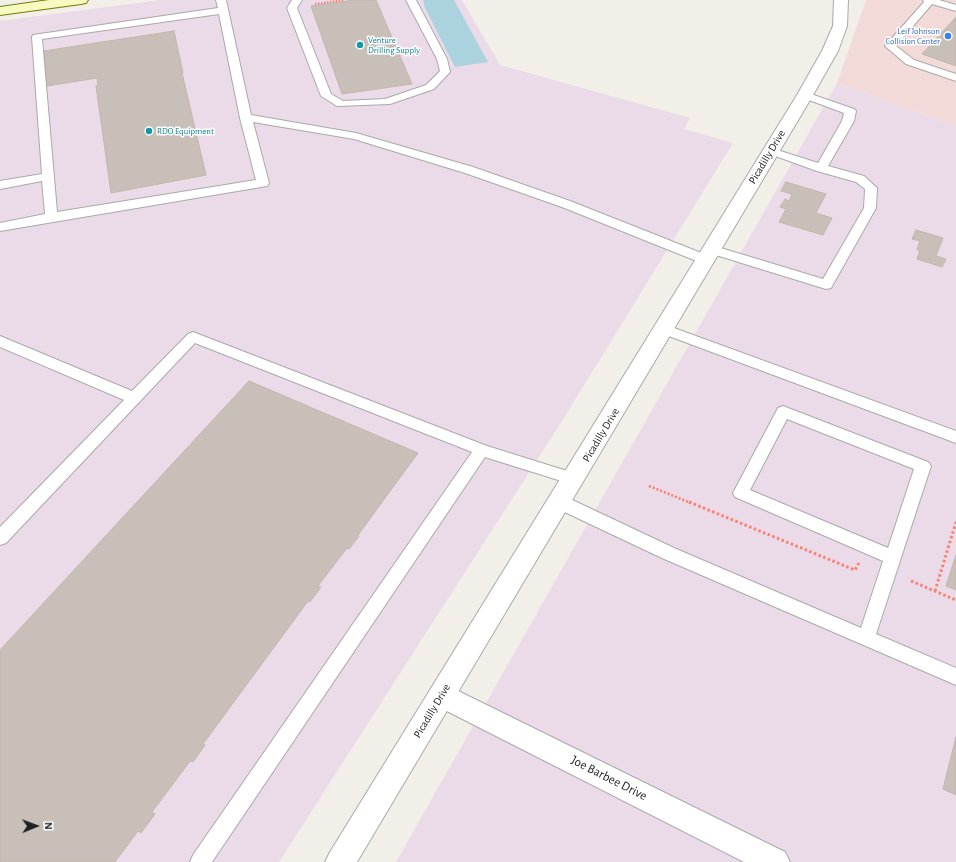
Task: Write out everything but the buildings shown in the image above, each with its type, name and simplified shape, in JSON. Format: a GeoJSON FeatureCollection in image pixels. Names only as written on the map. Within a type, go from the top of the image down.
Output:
{"type":"FeatureCollection","features":[{"type":"Feature","properties":{"kind":"main road"},"geometry":{"type":"LineString","coordinates":[[0,11],[81,0]]}},
{"type":"Feature","properties":{"kind":"street","name":"Picadilly Drive"},"geometry":{"type":"LineString","coordinates":[[340,862],[560,502],[708,254],[805,96],[830,51],[840,26],[841,0]]}},
{"type":"Feature","properties":{"kind":"street","name":"Joe Barbee Drive"},"geometry":{"type":"LineString","coordinates":[[442,695],[775,862]]}},
{"type":"Feature","properties":{"kind":"lane"},"geometry":{"type":"LineString","coordinates":[[297,0],[292,8],[326,96],[341,104],[386,102],[430,87],[445,72],[442,59],[411,0]]}},
{"type":"Feature","properties":{"kind":"lane"},"geometry":{"type":"LineString","coordinates":[[956,8],[929,0],[890,46],[910,62],[956,78]]}},
{"type":"Feature","properties":{"kind":"lane"},"geometry":{"type":"LineString","coordinates":[[0,227],[51,217],[263,183],[246,118],[234,54],[222,5],[37,37],[51,217]]}},
{"type":"Feature","properties":{"kind":"lane"},"geometry":{"type":"LineString","coordinates":[[805,96],[850,111],[848,121],[822,168]]}},
{"type":"Feature","properties":{"kind":"lane"},"geometry":{"type":"LineString","coordinates":[[246,118],[356,136],[469,170],[708,254],[826,285],[870,208],[871,188],[860,179],[771,151]]}},
{"type":"Feature","properties":{"kind":"lane"},"geometry":{"type":"LineString","coordinates":[[0,185],[48,176]]}},
{"type":"Feature","properties":{"kind":"lane"},"geometry":{"type":"LineString","coordinates":[[663,329],[956,437]]}},
{"type":"Feature","properties":{"kind":"lane"},"geometry":{"type":"LineString","coordinates":[[0,538],[193,338],[482,450],[574,478]]}},
{"type":"Feature","properties":{"kind":"lane"},"geometry":{"type":"LineString","coordinates":[[0,341],[134,398]]}},
{"type":"Feature","properties":{"kind":"lane"},"geometry":{"type":"LineString","coordinates":[[866,638],[893,558],[923,466],[783,412],[741,493],[893,558]]}},
{"type":"Feature","properties":{"kind":"lane"},"geometry":{"type":"LineString","coordinates":[[200,862],[482,450]]}},
{"type":"Feature","properties":{"kind":"lane"},"geometry":{"type":"LineString","coordinates":[[560,502],[668,553],[956,677]]}},
{"type":"Feature","properties":{"kind":"path"},"geometry":{"type":"LineString","coordinates":[[315,4],[344,0]]}},
{"type":"Feature","properties":{"kind":"path"},"geometry":{"type":"LineString","coordinates":[[649,486],[855,570],[860,562]]}},
{"type":"Feature","properties":{"kind":"path"},"geometry":{"type":"LineString","coordinates":[[935,591],[956,522]]}},
{"type":"Feature","properties":{"kind":"path"},"geometry":{"type":"LineString","coordinates":[[911,581],[956,600]]}},
{"type":"Feature","properties":{"kind":"shaded area"},"geometry":{"type":"Polygon","coordinates":[[[160,0],[462,0],[500,65],[690,118],[684,129],[733,143],[562,421],[279,862],[0,862],[0,21],[160,0]]]}},
{"type":"Feature","properties":{"kind":"shaded area"},"geometry":{"type":"Polygon","coordinates":[[[866,0],[956,0],[956,126],[837,83],[866,0]]]}},
{"type":"Feature","properties":{"kind":"shaded area"},"geometry":{"type":"Polygon","coordinates":[[[837,83],[956,126],[956,862],[396,862],[837,83]]]}},
{"type":"Feature","properties":{"kind":"water"},"geometry":{"type":"Polygon","coordinates":[[[423,0],[454,0],[488,62],[455,67],[425,8],[423,0]]]}},
{"type":"Feature","properties":{"kind":"place","name":"Leif Johnson Collision Center"},"geometry":{"type":"Point","coordinates":[948,36]}},
{"type":"Feature","properties":{"kind":"place","name":"Venture Drilling Supply"},"geometry":{"type":"Point","coordinates":[360,45]}},
{"type":"Feature","properties":{"kind":"place","name":"RDO Equipment"},"geometry":{"type":"Point","coordinates":[149,131]}}]}
